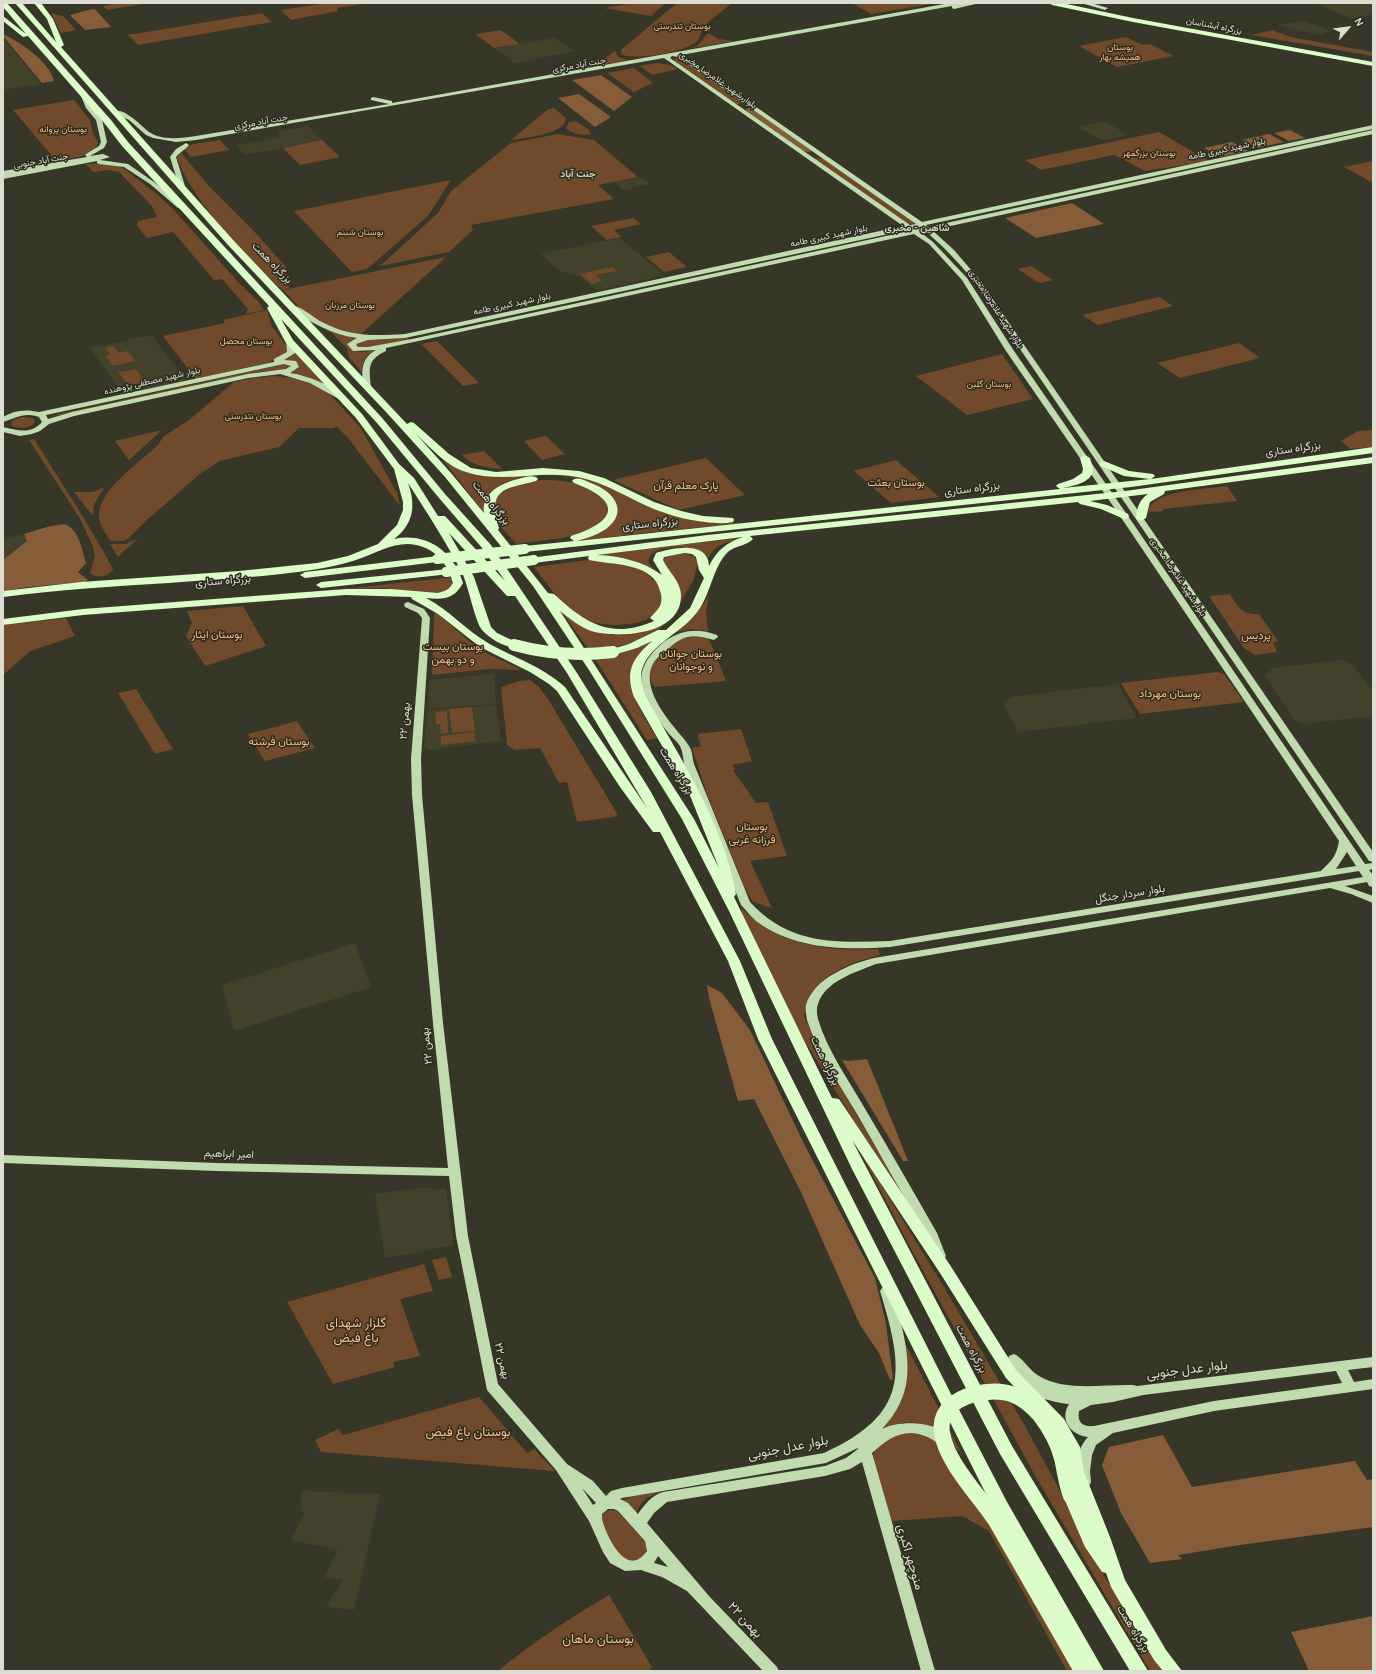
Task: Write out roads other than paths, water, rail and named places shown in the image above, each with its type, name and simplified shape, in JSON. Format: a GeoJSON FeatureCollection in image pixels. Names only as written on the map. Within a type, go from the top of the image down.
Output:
{"type":"FeatureCollection","features":[{"type":"Feature","properties":{"kind":"highway"},"geometry":{"type":"LineString","coordinates":[[3,3],[125,144],[380,421],[442,496],[487,547],[572,673],[645,792],[734,961],[765,1039],[998,1512],[1082,1671]]}},
{"type":"Feature","properties":{"kind":"highway","name":"بزرگراه همت"},"geometry":{"type":"LineString","coordinates":[[18,3],[231,243],[367,386],[448,475],[537,584],[594,670],[688,819],[735,911],[863,1176],[1006,1450],[1139,1671]]}},
{"type":"Feature","properties":{"kind":"highway"},"geometry":{"type":"LineString","coordinates":[[37,3],[50,19],[68,58]]}},
{"type":"Feature","properties":{"kind":"highway","name":"بزرگراه آبشناسان"},"geometry":{"type":"LineString","coordinates":[[1052,3],[1148,23],[1373,64]]}},
{"type":"Feature","properties":{"kind":"highway","name":"بزرگراه آبشناسان"},"geometry":{"type":"LineString","coordinates":[[1071,3],[1167,23],[1373,60]]}},
{"type":"Feature","properties":{"kind":"highway"},"geometry":{"type":"LineString","coordinates":[[3,18],[49,55]]}},
{"type":"Feature","properties":{"kind":"highway"},"geometry":{"type":"LineString","coordinates":[[270,301],[271,309],[289,341],[340,396],[366,426],[396,466],[411,480],[469,577],[486,628],[498,638],[537,652],[586,655],[613,652],[651,639],[689,616]]}},
{"type":"Feature","properties":{"kind":"highway"},"geometry":{"type":"LineString","coordinates":[[389,410],[425,435],[453,462],[470,471],[500,475],[542,471],[582,475],[604,481],[660,508],[700,519],[808,518]]}},
{"type":"Feature","properties":{"kind":"highway","name":"بزرگراه ستاری"},"geometry":{"type":"LineString","coordinates":[[3,601],[323,573],[524,549],[942,505],[1028,494],[1118,485],[1373,450]]}},
{"type":"Feature","properties":{"kind":"highway"},"geometry":{"type":"LineString","coordinates":[[1028,494],[1037,490],[1070,483],[1082,478],[1086,475],[1088,470],[1085,458]]}},
{"type":"Feature","properties":{"kind":"highway","name":"بزرگراه ستاری"},"geometry":{"type":"LineString","coordinates":[[3,615],[99,604],[326,585],[446,572],[640,546],[1070,499],[1110,496],[1373,460]]}},
{"type":"Feature","properties":{"kind":"highway"},"geometry":{"type":"LineString","coordinates":[[1104,464],[1119,471],[1136,475],[1207,473]]}},
{"type":"Feature","properties":{"kind":"highway"},"geometry":{"type":"LineString","coordinates":[[373,549],[401,528],[408,515],[409,498],[396,466]]}},
{"type":"Feature","properties":{"kind":"highway"},"geometry":{"type":"LineString","coordinates":[[497,534],[490,515],[490,500],[494,494],[501,489],[519,482],[540,478],[568,479],[595,487],[607,495],[614,511],[612,518],[600,528],[593,532],[524,549]]}},
{"type":"Feature","properties":{"kind":"highway"},"geometry":{"type":"LineString","coordinates":[[1141,518],[1141,506],[1147,499],[1178,486]]}},
{"type":"Feature","properties":{"kind":"highway"},"geometry":{"type":"LineString","coordinates":[[1070,499],[1104,506],[1124,516]]}},
{"type":"Feature","properties":{"kind":"highway"},"geometry":{"type":"LineString","coordinates":[[426,503],[470,548],[541,627]]}},
{"type":"Feature","properties":{"kind":"highway"},"geometry":{"type":"LineString","coordinates":[[735,911],[730,897],[726,870],[695,793],[645,707],[636,688],[635,672],[642,657],[681,625],[689,616],[700,600],[719,554],[731,545],[744,540],[775,535],[793,530]]}},
{"type":"Feature","properties":{"kind":"highway"},"geometry":{"type":"LineString","coordinates":[[3,594],[51,588],[304,567],[341,560],[399,541],[411,540],[423,542],[432,546],[446,558],[456,575],[458,586],[448,594],[409,600]]}},
{"type":"Feature","properties":{"kind":"highway"},"geometry":{"type":"LineString","coordinates":[[537,584],[577,619],[592,628],[618,633],[651,627],[665,619],[674,607],[676,594],[658,560],[660,555],[670,551],[681,550],[698,554],[703,560],[704,568],[709,578]]}},
{"type":"Feature","properties":{"kind":"highway"},"geometry":{"type":"LineString","coordinates":[[534,560],[606,558],[622,560],[651,572],[666,588],[667,600],[664,610],[656,618],[643,623],[627,627],[607,627],[598,626],[577,619]]}},
{"type":"Feature","properties":{"kind":"highway"},"geometry":{"type":"LineString","coordinates":[[3,622],[83,612],[346,592],[391,592],[444,613],[474,638],[485,645],[552,679],[561,689],[626,787],[684,865]]}},
{"type":"Feature","properties":{"kind":"highway"},"geometry":{"type":"LineString","coordinates":[[807,1059],[945,1269],[1013,1367],[1058,1423],[1072,1447],[1078,1496],[1091,1542],[1117,1582],[1169,1671]]}},
{"type":"Feature","properties":{"kind":"highway"},"geometry":{"type":"LineString","coordinates":[[1078,1496],[1066,1484],[1061,1454],[1056,1441],[1036,1410],[1026,1402],[1009,1393],[984,1393],[967,1397],[954,1403],[946,1413],[941,1427],[944,1443],[955,1462],[998,1512],[1095,1671]]}},
{"type":"Feature","properties":{"kind":"highway"},"geometry":{"type":"LineString","coordinates":[[1160,1655],[1173,1671]]}},
{"type":"Feature","properties":{"kind":"main road","name":"جنت آباد مرکزی"},"geometry":{"type":"LineString","coordinates":[[680,56],[909,14],[959,3]]}},
{"type":"Feature","properties":{"kind":"main road","name":"جنت آباد مرکزی"},"geometry":{"type":"LineString","coordinates":[[185,142],[668,56],[977,3]]}},
{"type":"Feature","properties":{"kind":"main road"},"geometry":{"type":"LineString","coordinates":[[1084,3],[1105,8]]}},
{"type":"Feature","properties":{"kind":"main road"},"geometry":{"type":"LineString","coordinates":[[690,63],[690,60],[694,54]]}},
{"type":"Feature","properties":{"kind":"main road","name":"جنت آباد مرکزی"},"geometry":{"type":"LineString","coordinates":[[185,142],[645,62],[668,56]]}},
{"type":"Feature","properties":{"kind":"main road","name":"بلوار شهید غلامرضا مخبری"},"geometry":{"type":"LineString","coordinates":[[668,56],[680,56],[906,213],[946,244],[976,279],[1065,411],[1125,494],[1373,859]]}},
{"type":"Feature","properties":{"kind":"main road","name":"بلوار شهید غلامرضا مخبری"},"geometry":{"type":"LineString","coordinates":[[668,56],[680,67],[931,243],[954,266],[965,279],[1010,351],[1085,458],[1362,868],[1372,880]]}},
{"type":"Feature","properties":{"kind":"main road"},"geometry":{"type":"LineString","coordinates":[[645,62],[660,62],[680,67]]}},
{"type":"Feature","properties":{"kind":"main road"},"geometry":{"type":"LineString","coordinates":[[74,161],[99,150],[104,142],[99,120],[89,108],[84,96]]}},
{"type":"Feature","properties":{"kind":"main road"},"geometry":{"type":"LineString","coordinates":[[373,99],[402,103]]}},
{"type":"Feature","properties":{"kind":"main road"},"geometry":{"type":"LineString","coordinates":[[356,111],[364,105],[366,101]]}},
{"type":"Feature","properties":{"kind":"main road"},"geometry":{"type":"LineString","coordinates":[[115,112],[132,119],[148,134],[185,142]]}},
{"type":"Feature","properties":{"kind":"main road","name":"بلوار شهید کبیری طامه"},"geometry":{"type":"LineString","coordinates":[[412,341],[888,235],[922,225],[1373,127]]}},
{"type":"Feature","properties":{"kind":"main road","name":"بلوار شهید کبیری طامه"},"geometry":{"type":"LineString","coordinates":[[405,336],[888,235],[928,230],[1373,132]]}},
{"type":"Feature","properties":{"kind":"main road"},"geometry":{"type":"LineString","coordinates":[[182,186],[173,157],[185,142]]}},
{"type":"Feature","properties":{"kind":"main road"},"geometry":{"type":"LineString","coordinates":[[74,161],[103,156],[107,157],[83,162]]}},
{"type":"Feature","properties":{"kind":"main road"},"geometry":{"type":"LineString","coordinates":[[1238,156],[1239,159],[1245,160]]}},
{"type":"Feature","properties":{"kind":"main road","name":"جنت آباد جنوبی"},"geometry":{"type":"LineString","coordinates":[[3,173],[74,161]]}},
{"type":"Feature","properties":{"kind":"main road"},"geometry":{"type":"LineString","coordinates":[[83,162],[103,162],[126,165],[152,183],[193,218]]}},
{"type":"Feature","properties":{"kind":"main road","name":"جنت آباد جنوبی"},"geometry":{"type":"LineString","coordinates":[[3,177],[83,162]]}},
{"type":"Feature","properties":{"kind":"main road"},"geometry":{"type":"LineString","coordinates":[[906,213],[924,218],[946,220]]}},
{"type":"Feature","properties":{"kind":"main road"},"geometry":{"type":"LineString","coordinates":[[892,216],[892,224],[888,235],[912,238],[931,243]]}},
{"type":"Feature","properties":{"kind":"main road"},"geometry":{"type":"LineString","coordinates":[[946,244],[944,238],[946,232],[956,224]]}},
{"type":"Feature","properties":{"kind":"main road"},"geometry":{"type":"LineString","coordinates":[[292,307],[322,326],[344,334],[369,337],[405,336]]}},
{"type":"Feature","properties":{"kind":"main road"},"geometry":{"type":"LineString","coordinates":[[405,336],[362,339],[352,344],[354,348],[362,350],[412,341]]}},
{"type":"Feature","properties":{"kind":"main road"},"geometry":{"type":"LineString","coordinates":[[269,365],[291,353],[289,341]]}},
{"type":"Feature","properties":{"kind":"main road"},"geometry":{"type":"LineString","coordinates":[[367,386],[365,369],[368,359],[384,349],[412,341]]}},
{"type":"Feature","properties":{"kind":"main road"},"geometry":{"type":"LineString","coordinates":[[256,375],[288,371],[296,367],[293,363],[289,362],[269,365]]}},
{"type":"Feature","properties":{"kind":"main road","name":"بلوار شهید مصطفی پژوهنده"},"geometry":{"type":"LineString","coordinates":[[3,420],[21,413],[38,414],[94,404],[269,365]]}},
{"type":"Feature","properties":{"kind":"main road"},"geometry":{"type":"LineString","coordinates":[[256,375],[284,374],[304,378],[319,384],[340,396]]}},
{"type":"Feature","properties":{"kind":"main road","name":"بلوار شهید مصطفی پژوهنده"},"geometry":{"type":"LineString","coordinates":[[3,430],[12,433],[26,433],[38,429],[46,422],[72,414],[256,375]]}},
{"type":"Feature","properties":{"kind":"main road"},"geometry":{"type":"LineString","coordinates":[[38,414],[44,417],[46,422]]}},
{"type":"Feature","properties":{"kind":"main road","name":"۲۲ بهمن"},"geometry":{"type":"LineString","coordinates":[[409,600],[426,618],[416,759],[417,795],[454,1172],[462,1236],[492,1386],[562,1466],[595,1520],[613,1558],[626,1565],[641,1564],[668,1573],[695,1590]]}},
{"type":"Feature","properties":{"kind":"main road","name":"بلوار سردار جنگل"},"geometry":{"type":"LineString","coordinates":[[714,637],[694,631],[677,637],[650,662],[646,670],[645,679],[648,691],[656,706],[667,724],[686,749],[689,764],[745,903],[752,912],[778,930],[805,939],[838,944],[890,944],[1373,866]]}},
{"type":"Feature","properties":{"kind":"main road"},"geometry":{"type":"LineString","coordinates":[[1355,834],[1373,846]]}},
{"type":"Feature","properties":{"kind":"main road"},"geometry":{"type":"LineString","coordinates":[[1323,874],[1336,865],[1342,854],[1344,841]]}},
{"type":"Feature","properties":{"kind":"main road"},"geometry":{"type":"LineString","coordinates":[[945,1269],[931,1233],[844,1083],[814,1024],[811,1011],[815,996],[829,983],[841,974],[874,961],[1330,885],[1372,880]]}},
{"type":"Feature","properties":{"kind":"main road"},"geometry":{"type":"LineString","coordinates":[[1330,885],[1355,892],[1373,900]]}},
{"type":"Feature","properties":{"kind":"main road"},"geometry":{"type":"LineString","coordinates":[[890,944],[887,953],[893,958]]}},
{"type":"Feature","properties":{"kind":"main road","name":"امیر ابراهیم"},"geometry":{"type":"LineString","coordinates":[[3,1158],[218,1167],[454,1172]]}},
{"type":"Feature","properties":{"kind":"main road","name":"بلوار عدل جنوبی"},"geometry":{"type":"LineString","coordinates":[[639,1524],[649,1509],[664,1497],[825,1471],[851,1462],[860,1448],[889,1413],[898,1397],[903,1376],[899,1339],[879,1268]]}},
{"type":"Feature","properties":{"kind":"main road","name":"بلوار عدل جنوبی"},"geometry":{"type":"LineString","coordinates":[[1013,1367],[1029,1386],[1046,1394],[1065,1400],[1088,1401],[1115,1397],[1143,1390],[1373,1362]]}},
{"type":"Feature","properties":{"kind":"main road"},"geometry":{"type":"LineString","coordinates":[[1013,1367],[1048,1386],[1078,1390],[1143,1390]]}},
{"type":"Feature","properties":{"kind":"main road"},"geometry":{"type":"LineString","coordinates":[[1340,1367],[1350,1387]]}},
{"type":"Feature","properties":{"kind":"main road"},"geometry":{"type":"LineString","coordinates":[[1088,1401],[1073,1408],[1070,1415],[1071,1422],[1076,1428],[1089,1432],[1214,1406],[1373,1384]]}},
{"type":"Feature","properties":{"kind":"main road","name":"بلوار عدل جنوبی"},"geometry":{"type":"LineString","coordinates":[[605,1504],[616,1495],[622,1493],[826,1458],[860,1448],[895,1430],[918,1428],[932,1432],[951,1447],[998,1512]]}},
{"type":"Feature","properties":{"kind":"main road"},"geometry":{"type":"LineString","coordinates":[[1078,1496],[1085,1455],[1091,1442],[1109,1429]]}},
{"type":"Feature","properties":{"kind":"main road","name":"منوچهر اکبری"},"geometry":{"type":"LineString","coordinates":[[860,1448],[928,1671]]}},
{"type":"Feature","properties":{"kind":"main road","name":"۲۲ بهمن"},"geometry":{"type":"LineString","coordinates":[[562,1466],[588,1485],[605,1504],[616,1504],[622,1506],[651,1537],[695,1590],[772,1671]]}},
{"type":"Feature","properties":{"kind":"main road"},"geometry":{"type":"LineString","coordinates":[[595,1520],[596,1511],[605,1504]]}},
{"type":"Feature","properties":{"kind":"main road"},"geometry":{"type":"LineString","coordinates":[[641,1564],[652,1555],[654,1542],[651,1537]]}},
{"type":"Feature","properties":{"kind":"district","name":"جنت آباد"},"geometry":{"type":"Point","coordinates":[578,174]}},
{"type":"Feature","properties":{"kind":"district","name":"شاهین - مخبری"},"geometry":{"type":"Point","coordinates":[917,228]}},
{"type":"Feature","properties":{"kind":"park label","name":"بوستان تندرستی"},"geometry":{"type":"Point","coordinates":[682,26]}},
{"type":"Feature","properties":{"kind":"park label","name":"بوستان همیشه بهار"},"geometry":{"type":"Point","coordinates":[1120,52]}},
{"type":"Feature","properties":{"kind":"park label","name":"بوستان پروانه"},"geometry":{"type":"Point","coordinates":[63,129]}},
{"type":"Feature","properties":{"kind":"park label","name":"بوستان بزرگمهر"},"geometry":{"type":"Point","coordinates":[1149,153]}},
{"type":"Feature","properties":{"kind":"park label","name":"بوستان شبنم"},"geometry":{"type":"Point","coordinates":[360,232]}},
{"type":"Feature","properties":{"kind":"park label","name":"بوستان مرزبان"},"geometry":{"type":"Point","coordinates":[350,305]}},
{"type":"Feature","properties":{"kind":"park label","name":"بوستان محصل"},"geometry":{"type":"Point","coordinates":[246,341]}},
{"type":"Feature","properties":{"kind":"park label","name":"بوستان گلبن"},"geometry":{"type":"Point","coordinates":[989,384]}},
{"type":"Feature","properties":{"kind":"park label","name":"بوستان نتدرستی"},"geometry":{"type":"Point","coordinates":[253,416]}},
{"type":"Feature","properties":{"kind":"park label","name":"بوستان بعثت"},"geometry":{"type":"Point","coordinates":[896,483]}},
{"type":"Feature","properties":{"kind":"park label","name":"پارک معلم قرآن"},"geometry":{"type":"Point","coordinates":[686,486]}},
{"type":"Feature","properties":{"kind":"park label","name":"بوستان ایثار"},"geometry":{"type":"Point","coordinates":[217,635]}},
{"type":"Feature","properties":{"kind":"park label","name":"پردیس"},"geometry":{"type":"Point","coordinates":[1256,636]}},
{"type":"Feature","properties":{"kind":"park label","name":"بوستان بیست و دو بهمن"},"geometry":{"type":"Point","coordinates":[453,653]}},
{"type":"Feature","properties":{"kind":"park label","name":"بوستان جوانان و نوجوانان"},"geometry":{"type":"Point","coordinates":[691,660]}},
{"type":"Feature","properties":{"kind":"park label","name":"بوستان مهرداد"},"geometry":{"type":"Point","coordinates":[1170,694]}},
{"type":"Feature","properties":{"kind":"park label","name":"بوستان فرشته"},"geometry":{"type":"Point","coordinates":[279,742]}},
{"type":"Feature","properties":{"kind":"park label","name":"بوستان فرزانه غربی"},"geometry":{"type":"Point","coordinates":[752,833]}},
{"type":"Feature","properties":{"kind":"park label","name":"گلزار شهدای باغ فیض"},"geometry":{"type":"Point","coordinates":[356,1330]}},
{"type":"Feature","properties":{"kind":"park label","name":"بوستان باغ فیض"},"geometry":{"type":"Point","coordinates":[468,1432]}},
{"type":"Feature","properties":{"kind":"park label","name":"بوستان ماهان"},"geometry":{"type":"Point","coordinates":[598,1639]}}]}
